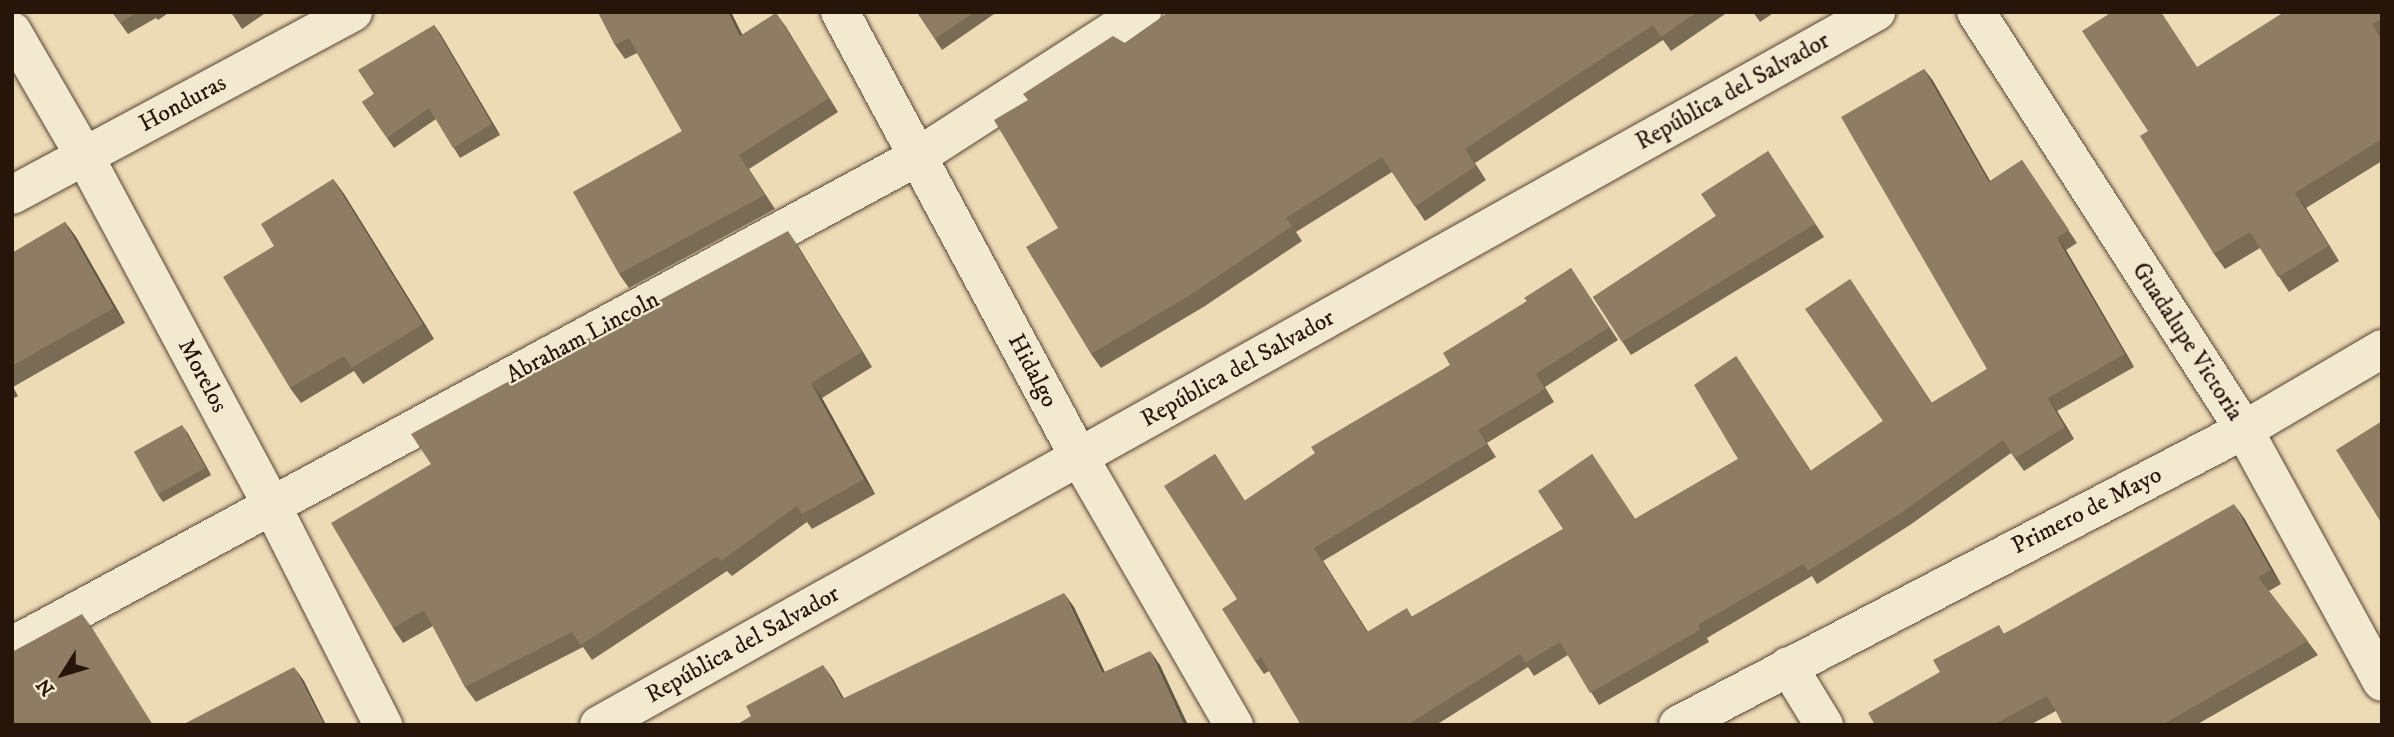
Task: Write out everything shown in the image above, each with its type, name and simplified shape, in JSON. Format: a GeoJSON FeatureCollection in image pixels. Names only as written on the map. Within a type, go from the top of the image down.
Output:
{"type":"FeatureCollection","features":[{"type":"Feature","properties":{"kind":"street","name":"Honduras"},"geometry":{"type":"LineString","coordinates":[[12,195],[353,12]]}},
{"type":"Feature","properties":{"kind":"street","name":"Hidalgo"},"geometry":{"type":"LineString","coordinates":[[840,12],[1079,457],[1234,725]]}},
{"type":"Feature","properties":{"kind":"street","name":"Abraham Lincoln"},"geometry":{"type":"LineString","coordinates":[[12,646],[917,157],[1142,12]]}},
{"type":"Feature","properties":{"kind":"street","name":"República del Salvador"},"geometry":{"type":"LineString","coordinates":[[599,725],[1877,12]]}},
{"type":"Feature","properties":{"kind":"street","name":"Guadalupe Victoria"},"geometry":{"type":"LineString","coordinates":[[1976,12],[2244,430],[2382,682]]}},
{"type":"Feature","properties":{"kind":"street","name":"Morelos"},"geometry":{"type":"LineString","coordinates":[[12,31],[85,157],[272,506],[383,725]]}},
{"type":"Feature","properties":{"kind":"street","name":"Primero de Mayo"},"geometry":{"type":"LineString","coordinates":[[1678,725],[2244,430],[2382,349]]}},
{"type":"Feature","properties":{"kind":"street"},"geometry":{"type":"LineString","coordinates":[[1788,666],[1824,725]]}},
{"type":"Feature","properties":{"kind":"building"},"geometry":{"type":"Polygon","coordinates":[[[112,12],[137,12],[120,23],[112,12]]]}},
{"type":"Feature","properties":{"kind":"building"},"geometry":{"type":"Polygon","coordinates":[[[598,12],[728,12],[740,36],[776,13],[829,98],[739,155],[765,195],[619,274],[573,192],[682,131],[629,38],[615,45],[598,12]]]}},
{"type":"Feature","properties":{"kind":"building"},"geometry":{"type":"Polygon","coordinates":[[[917,12],[975,12],[935,39],[917,12]]]}},
{"type":"Feature","properties":{"kind":"building"},"geometry":{"type":"Polygon","coordinates":[[[1169,12],[1697,12],[1661,37],[1653,25],[1465,149],[1476,166],[1415,207],[1382,157],[1286,218],[1292,226],[1195,292],[1091,354],[1026,247],[1058,228],[994,120],[1028,100],[1023,94],[1113,36],[1125,43],[1169,12]]]}},
{"type":"Feature","properties":{"kind":"building"},"geometry":{"type":"Polygon","coordinates":[[[2112,12],[2161,12],[2197,67],[2281,14],[2280,12],[2382,12],[2382,19],[2372,24],[2382,40],[2382,139],[2295,193],[2329,246],[2278,277],[2250,232],[2214,254],[2140,136],[2148,131],[2082,31],[2112,12]]]}},
{"type":"Feature","properties":{"kind":"building"},"geometry":{"type":"Polygon","coordinates":[[[434,25],[492,124],[453,148],[429,108],[387,138],[362,102],[374,94],[358,70],[434,25]]]}},
{"type":"Feature","properties":{"kind":"building"},"geometry":{"type":"Polygon","coordinates":[[[1924,69],[1989,182],[2022,160],[2069,230],[2057,238],[2125,354],[2048,398],[2065,427],[2015,458],[2003,440],[1901,513],[1808,571],[1803,564],[1698,625],[1701,629],[1590,693],[1560,642],[1525,663],[1520,654],[1407,725],[1301,725],[1261,657],[1255,661],[1222,609],[1237,599],[1164,486],[1215,454],[1244,501],[1315,453],[1311,447],[1450,365],[1443,353],[1527,301],[1524,298],[1571,268],[1609,327],[1536,374],[1545,389],[1478,430],[1487,444],[1314,548],[1367,632],[1407,608],[1412,617],[1563,529],[1538,491],[1592,454],[1635,519],[1738,459],[1694,385],[1736,356],[1810,471],[1883,421],[1805,309],[1850,279],[1931,403],[1987,369],[1841,117],[1924,69]]]}},
{"type":"Feature","properties":{"kind":"building"},"geometry":{"type":"Polygon","coordinates":[[[1768,151],[1815,224],[1622,342],[1593,297],[1716,216],[1701,194],[1768,151]]]}},
{"type":"Feature","properties":{"kind":"building"},"geometry":{"type":"Polygon","coordinates":[[[333,179],[423,324],[352,368],[344,356],[290,388],[223,277],[274,246],[261,224],[333,179]]]}},
{"type":"Feature","properties":{"kind":"building"},"geometry":{"type":"Polygon","coordinates":[[[65,222],[114,308],[12,366],[12,253],[65,222]]]}},
{"type":"Feature","properties":{"kind":"building"},"geometry":{"type":"Polygon","coordinates":[[[788,231],[862,352],[811,383],[864,479],[802,514],[797,506],[721,561],[717,556],[581,645],[572,632],[465,687],[424,610],[393,628],[331,523],[431,464],[411,434],[788,231]]]}},
{"type":"Feature","properties":{"kind":"building"},"geometry":{"type":"Polygon","coordinates":[[[2382,421],[2382,524],[2336,450],[2382,421]]]}},
{"type":"Feature","properties":{"kind":"building"},"geometry":{"type":"Polygon","coordinates":[[[182,425],[206,468],[158,495],[134,452],[182,425]]]}},
{"type":"Feature","properties":{"kind":"building"},"geometry":{"type":"Polygon","coordinates":[[[2234,504],[2271,570],[2258,577],[2308,641],[2162,725],[2064,725],[2047,696],[1993,725],[1875,725],[1868,713],[1940,672],[1933,660],[1999,625],[2004,634],[2234,504]]]}},
{"type":"Feature","properties":{"kind":"building"},"geometry":{"type":"Polygon","coordinates":[[[1064,593],[1102,673],[1150,651],[1184,725],[736,725],[751,716],[746,706],[823,665],[842,699],[1064,593]]]}},
{"type":"Feature","properties":{"kind":"building"},"geometry":{"type":"Polygon","coordinates":[[[82,614],[153,725],[12,725],[12,652],[82,614]]]}},
{"type":"Feature","properties":{"kind":"building"},"geometry":{"type":"Polygon","coordinates":[[[294,667],[324,725],[182,725],[294,667]]]}}]}
